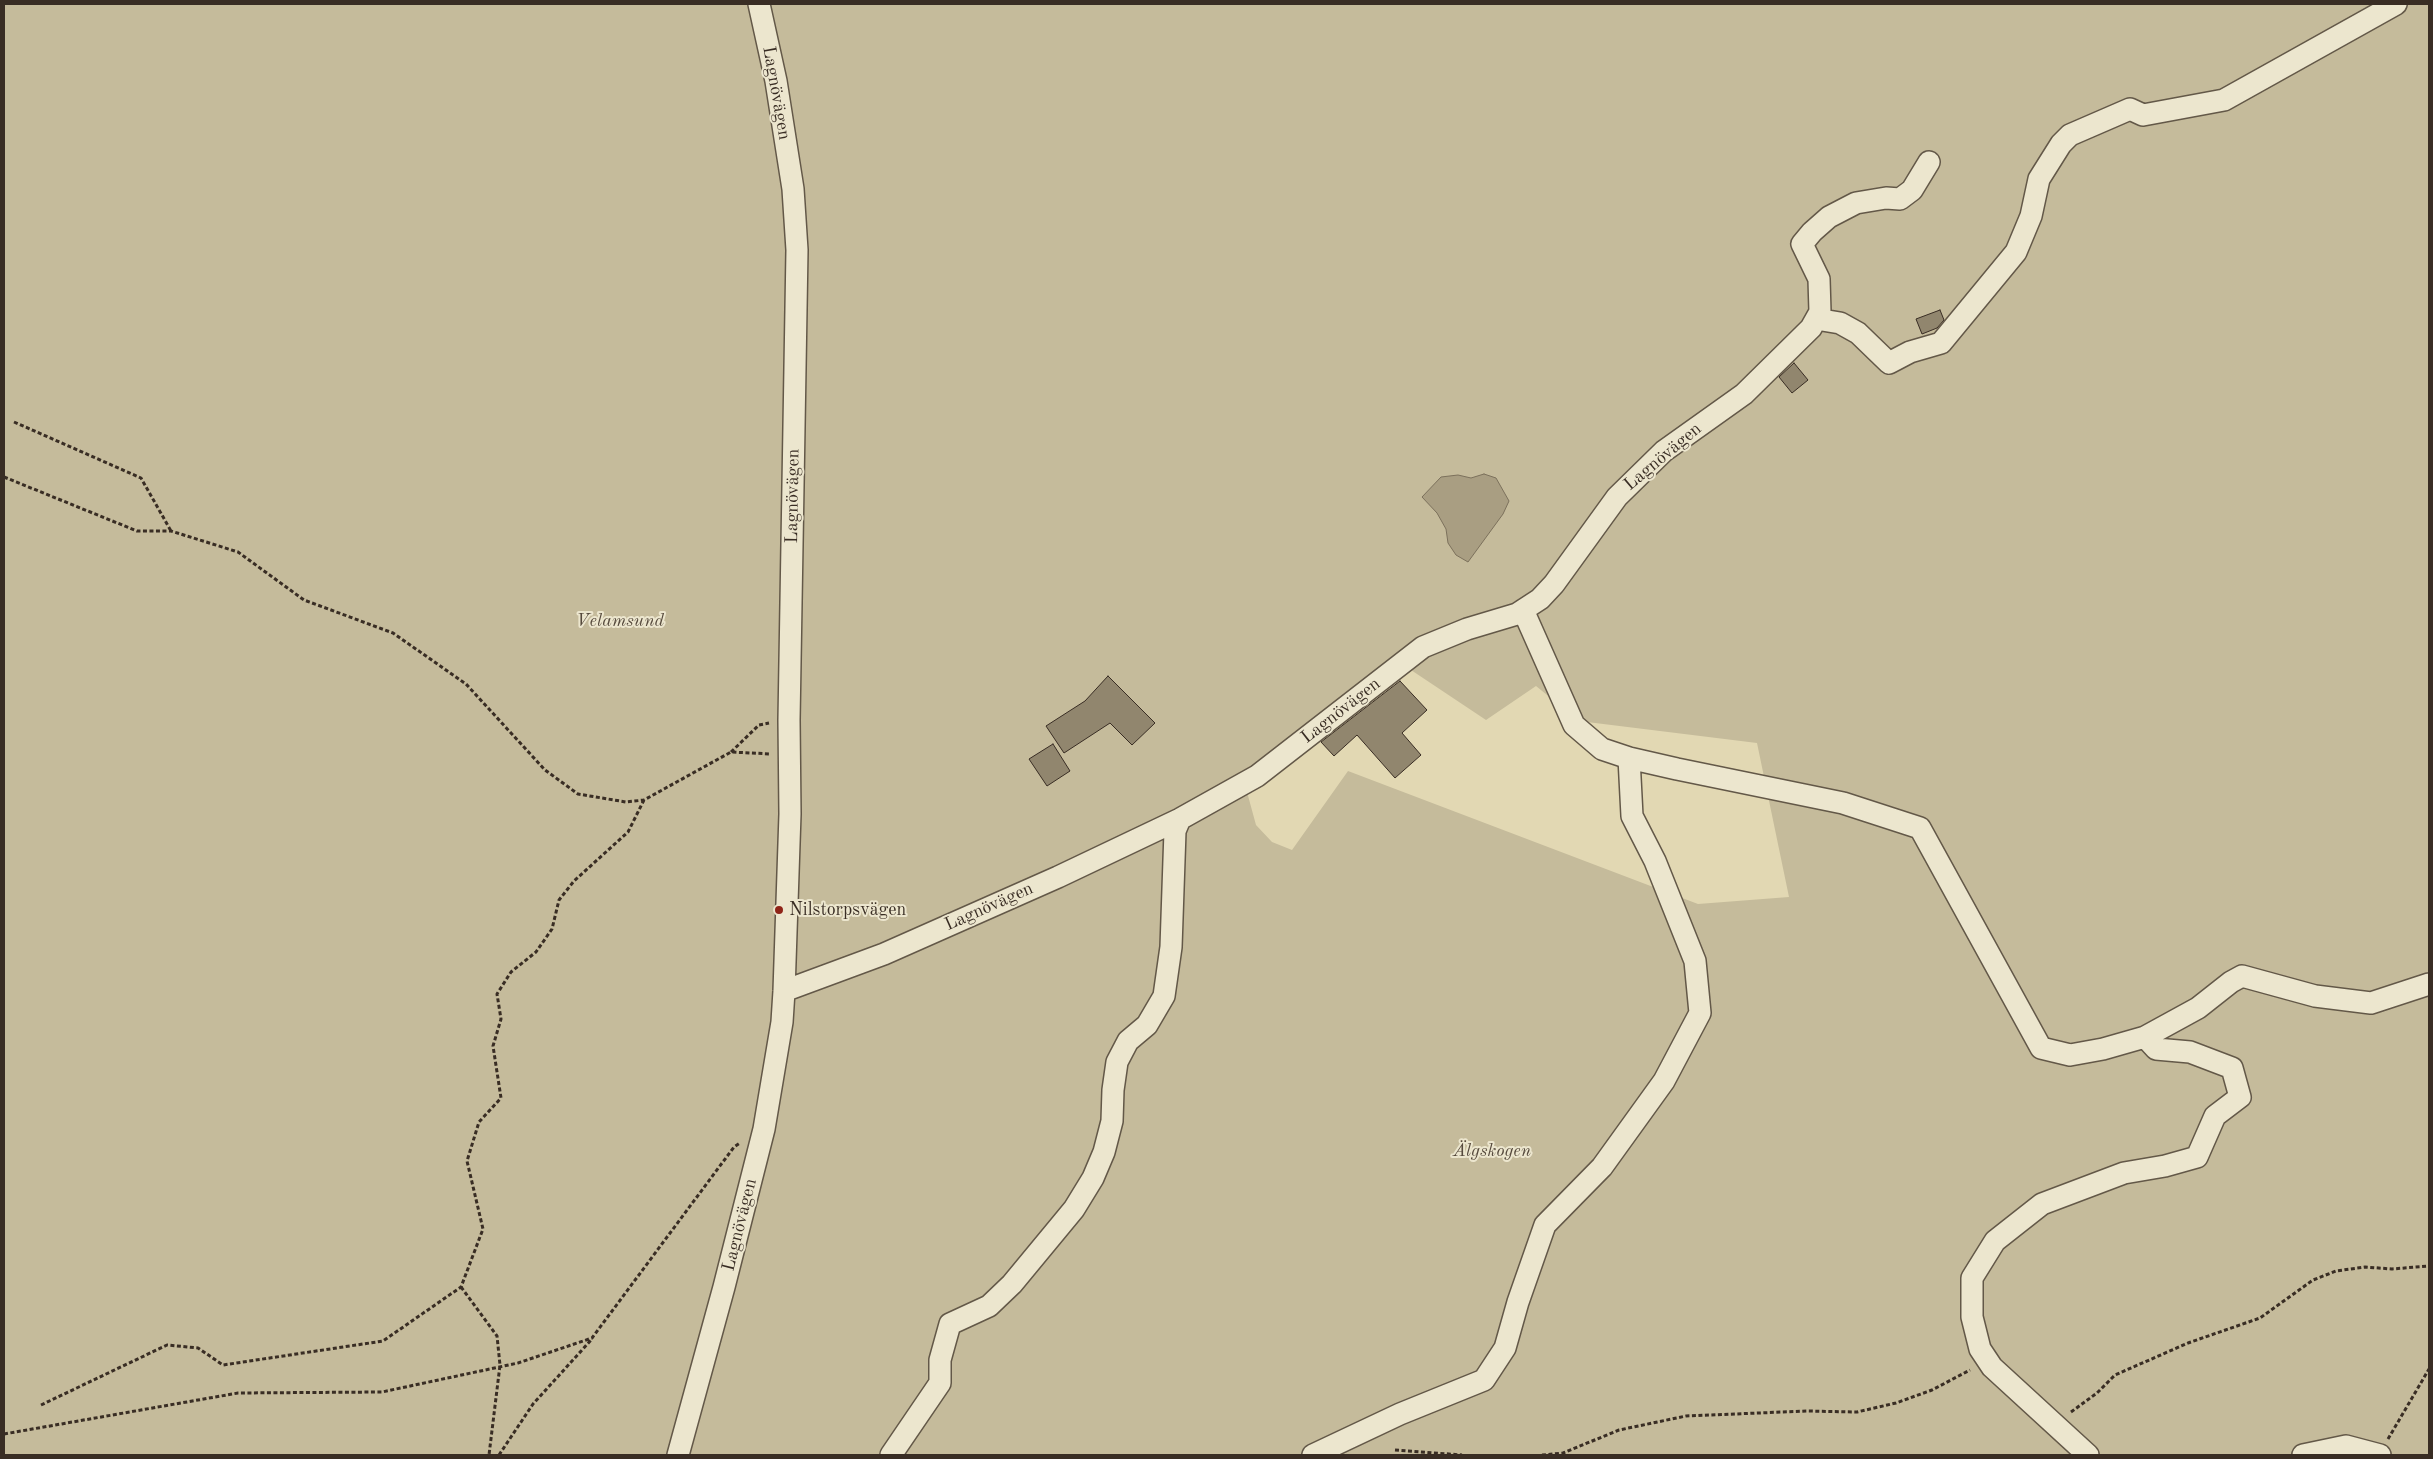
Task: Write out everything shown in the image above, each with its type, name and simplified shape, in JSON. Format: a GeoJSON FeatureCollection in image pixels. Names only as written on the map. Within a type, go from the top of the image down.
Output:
{"type":"FeatureCollection","features":[{"type":"Feature","properties":{"kind":"street","name":"Lagnövägen"},"geometry":{"type":"LineString","coordinates":[[678,1455],[724,1287],[764,1129],[782,1022],[784,992],[790,814],[789,720],[797,250],[793,189],[776,81],[759,4]]}},
{"type":"Feature","properties":{"kind":"street"},"geometry":{"type":"LineString","coordinates":[[1929,162],[1912,190],[1900,199],[1886,198],[1856,203],[1829,217],[1802,244],[1819,278],[1820,312],[1816,319],[1840,323],[1858,333],[1889,363],[1910,352],[1941,343],[2016,252],[2030,216],[2039,179],[2061,144],[2070,135],[2130,109],[2143,115],[2224,100],[2396,4]]}},
{"type":"Feature","properties":{"kind":"street","name":"Lagnövägen"},"geometry":{"type":"LineString","coordinates":[[784,992],[892,950],[1058,877],[1180,819],[1257,776],[1423,647],[1523,610],[1540,599],[1554,584],[1617,497],[1664,452],[1744,394],[1811,328],[1816,319]]}},
{"type":"Feature","properties":{"kind":"street"},"geometry":{"type":"LineString","coordinates":[[1523,610],[1574,726],[1602,749],[1629,758],[1843,803],[1920,828],[2041,1048],[2070,1055],[2103,1049],[2145,1036],[2198,1008],[2231,982],[2242,976],[2315,996],[2371,1002],[2429,984]]}},
{"type":"Feature","properties":{"kind":"street"},"geometry":{"type":"LineString","coordinates":[[1314,1455],[1400,1414],[1484,1380],[1505,1348],[1518,1302],[1545,1225],[1602,1167],[1664,1081],[1700,1013],[1695,961],[1655,861],[1632,816],[1629,758]]}},
{"type":"Feature","properties":{"kind":"street"},"geometry":{"type":"LineString","coordinates":[[891,1455],[940,1383],[940,1360],[950,1324],[989,1306],[1012,1284],[1074,1209],[1093,1178],[1104,1152],[1112,1121],[1112,1090],[1118,1062],[1128,1040],[1147,1025],[1164,996],[1171,947],[1175,831],[1180,819]]}},
{"type":"Feature","properties":{"kind":"street"},"geometry":{"type":"LineString","coordinates":[[2088,1455],[1988,1360],[1980,1349],[1972,1317],[1972,1278],[1996,1241],[2042,1204],[2124,1173],[2196,1157],[2215,1116],[2240,1097],[2232,1068],[2190,1052],[2156,1049],[2145,1036]]}},
{"type":"Feature","properties":{"kind":"street"},"geometry":{"type":"LineString","coordinates":[[2304,1455],[2346,1446],[2379,1455]]}},
{"type":"Feature","properties":{"kind":"path"},"geometry":{"type":"LineString","coordinates":[[14,422],[141,478],[171,531]]}},
{"type":"Feature","properties":{"kind":"path"},"geometry":{"type":"LineString","coordinates":[[4,476],[137,531],[171,531],[238,552],[304,600],[393,633],[466,684],[545,770],[578,794],[626,802],[644,800],[731,752],[759,725],[789,720]]}},
{"type":"Feature","properties":{"kind":"path"},"geometry":{"type":"LineString","coordinates":[[731,752],[771,754],[774,762]]}},
{"type":"Feature","properties":{"kind":"path"},"geometry":{"type":"LineString","coordinates":[[41,1405],[167,1346],[198,1348],[224,1365],[382,1341],[461,1287],[482,1229],[467,1161],[479,1122],[501,1098],[493,1046],[501,1019],[497,994],[510,972],[536,952],[552,929],[558,900],[574,881],[628,832],[644,800]]}},
{"type":"Feature","properties":{"kind":"path"},"geometry":{"type":"LineString","coordinates":[[499,1455],[534,1404],[592,1338],[734,1147],[764,1129]]}},
{"type":"Feature","properties":{"kind":"path"},"geometry":{"type":"LineString","coordinates":[[2054,1424],[2097,1393],[2115,1375],[2188,1343],[2260,1318],[2313,1280],[2336,1271],[2366,1267],[2392,1269],[2429,1266]]}},
{"type":"Feature","properties":{"kind":"path"},"geometry":{"type":"LineString","coordinates":[[461,1287],[497,1336],[500,1365],[489,1455]]}},
{"type":"Feature","properties":{"kind":"path"},"geometry":{"type":"LineString","coordinates":[[4,1434],[238,1393],[382,1392],[500,1365],[518,1363],[592,1338]]}},
{"type":"Feature","properties":{"kind":"path"},"geometry":{"type":"LineString","coordinates":[[1542,1455],[1563,1452],[1619,1430],[1686,1416],[1807,1411],[1857,1412],[1896,1403],[1932,1390],[1988,1360]]}},
{"type":"Feature","properties":{"kind":"path"},"geometry":{"type":"LineString","coordinates":[[2379,1455],[2429,1369]]}},
{"type":"Feature","properties":{"kind":"path"},"geometry":{"type":"LineString","coordinates":[[1395,1450],[1462,1455]]}},
{"type":"Feature","properties":{"kind":"green space","name":"Velamsund"},"geometry":{"type":"Polygon","coordinates":[[[4,4],[2429,4],[2429,1455],[4,1455],[4,4]],[[1408,668],[1247,792],[1256,825],[1272,842],[1292,850],[1348,771],[1698,904],[1789,897],[1757,743],[1579,721],[1536,686],[1486,720],[1408,668]]]}},
{"type":"Feature","properties":{"kind":"shaded area"},"geometry":{"type":"Polygon","coordinates":[[[1484,474],[1496,478],[1509,501],[1503,514],[1468,562],[1456,555],[1448,543],[1446,529],[1437,513],[1422,497],[1441,477],[1458,475],[1471,478],[1484,474]]]}},
{"type":"Feature","properties":{"kind":"building"},"geometry":{"type":"Polygon","coordinates":[[[1940,310],[1944,320],[1937,328],[1922,334],[1916,319],[1940,310]]]}},
{"type":"Feature","properties":{"kind":"building"},"geometry":{"type":"Polygon","coordinates":[[[1794,363],[1808,380],[1792,393],[1779,377],[1794,363]]]}},
{"type":"Feature","properties":{"kind":"building"},"geometry":{"type":"Polygon","coordinates":[[[1108,676],[1155,723],[1132,745],[1110,723],[1064,753],[1046,726],[1085,701],[1108,676]]]}},
{"type":"Feature","properties":{"kind":"building"},"geometry":{"type":"Polygon","coordinates":[[[1400,681],[1427,710],[1402,733],[1421,755],[1395,778],[1357,735],[1334,756],[1321,742],[1400,681]]]}},
{"type":"Feature","properties":{"kind":"building"},"geometry":{"type":"Polygon","coordinates":[[[1053,744],[1070,771],[1047,786],[1029,759],[1053,744]]]}},
{"type":"Feature","properties":{"kind":"place","name":"Nilstorpsvägen"},"geometry":{"type":"Point","coordinates":[779,910]}},
{"type":"Feature","properties":{"kind":"park label","name":"Älgskogen"},"geometry":{"type":"Point","coordinates":[1492,1151]}}]}
